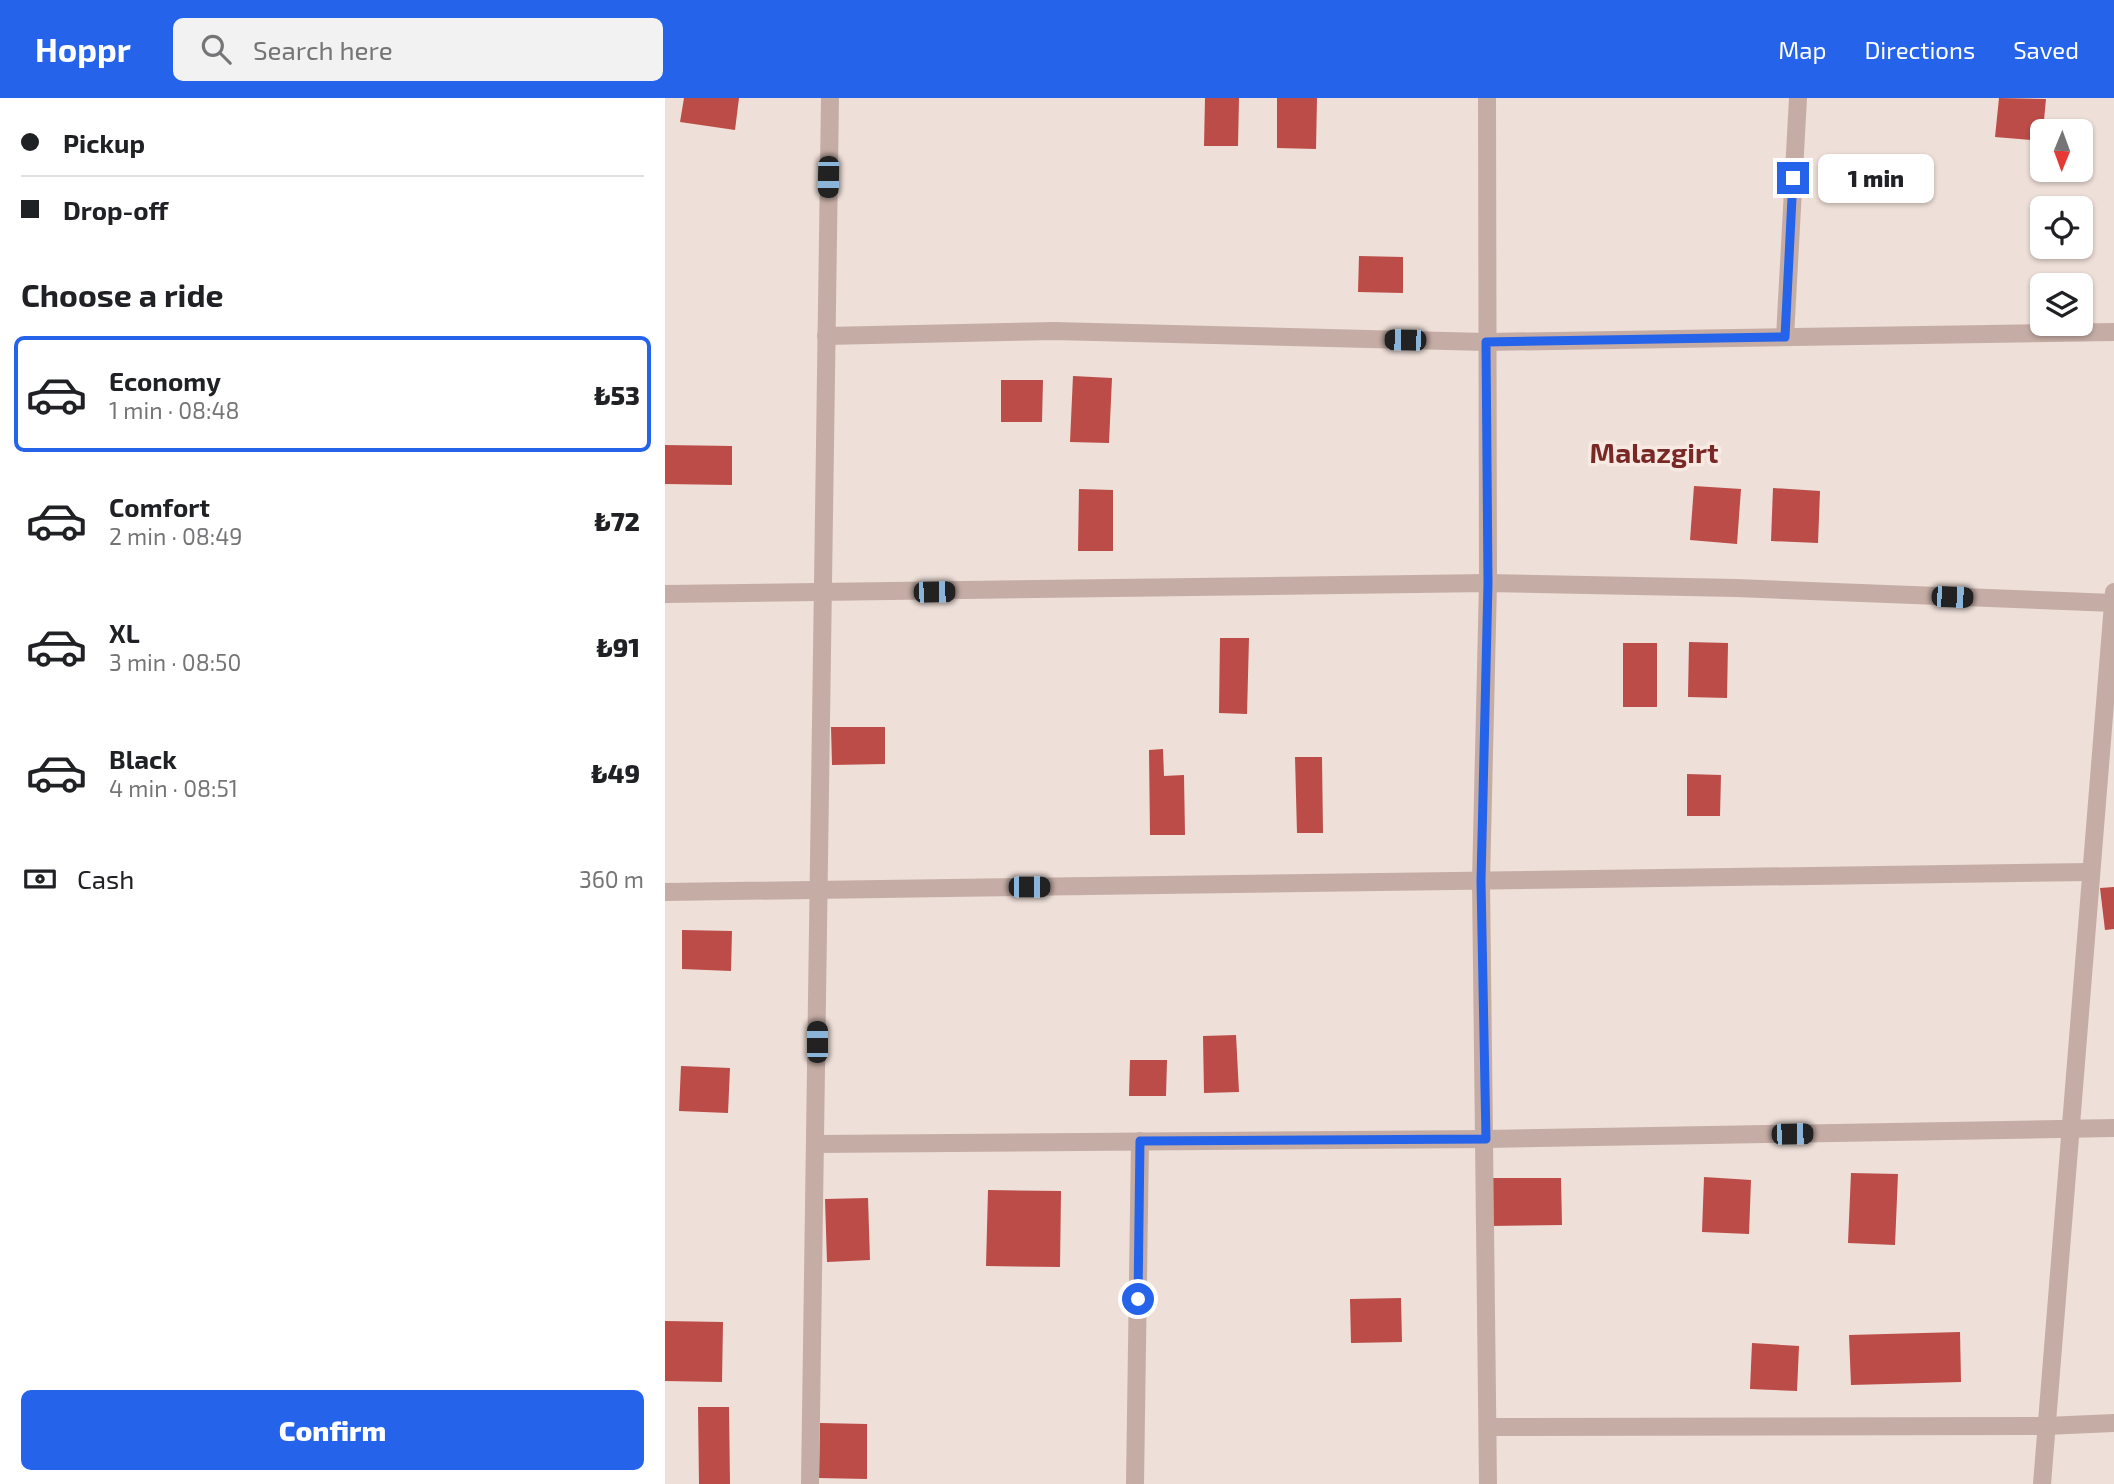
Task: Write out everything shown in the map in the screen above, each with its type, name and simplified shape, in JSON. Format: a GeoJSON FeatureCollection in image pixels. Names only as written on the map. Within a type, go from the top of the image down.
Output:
{"type":"FeatureCollection","features":[{"type":"Feature","properties":{"kind":"street"},"geometry":{"type":"LineString","coordinates":[[810,1484],[830,98]]}},
{"type":"Feature","properties":{"kind":"street"},"geometry":{"type":"LineString","coordinates":[[1487,98],[1488,583],[1481,881],[1488,1484]]}},
{"type":"Feature","properties":{"kind":"street"},"geometry":{"type":"LineString","coordinates":[[1785,337],[1798,98]]}},
{"type":"Feature","properties":{"kind":"street"},"geometry":{"type":"LineString","coordinates":[[826,336],[1054,331],[1486,342],[2114,332]]}},
{"type":"Feature","properties":{"kind":"street"},"geometry":{"type":"LineString","coordinates":[[665,594],[1488,583],[2113,603]]}},
{"type":"Feature","properties":{"kind":"street"},"geometry":{"type":"LineString","coordinates":[[2042,1484],[2090,872],[2106,780],[2114,592]]}},
{"type":"Feature","properties":{"kind":"street"},"geometry":{"type":"LineString","coordinates":[[665,892],[2090,872]]}},
{"type":"Feature","properties":{"kind":"street"},"geometry":{"type":"LineString","coordinates":[[816,1144],[1486,1139],[2114,1128]]}},
{"type":"Feature","properties":{"kind":"street"},"geometry":{"type":"LineString","coordinates":[[1135,1484],[1140,1141]]}},
{"type":"Feature","properties":{"kind":"street"},"geometry":{"type":"LineString","coordinates":[[1488,1427],[2046,1426],[2114,1423]]}},
{"type":"Feature","properties":{"kind":"building"},"geometry":{"type":"Polygon","coordinates":[[[684,98],[739,98],[735,130],[680,122],[684,98]]]}},
{"type":"Feature","properties":{"kind":"building"},"geometry":{"type":"Polygon","coordinates":[[[1205,98],[1239,98],[1238,146],[1204,146],[1205,98]]]}},
{"type":"Feature","properties":{"kind":"building"},"geometry":{"type":"Polygon","coordinates":[[[1277,98],[1317,98],[1316,149],[1277,148],[1277,98]]]}},
{"type":"Feature","properties":{"kind":"building"},"geometry":{"type":"Polygon","coordinates":[[[1999,98],[2046,99],[2044,119],[2030,119],[2030,140],[1995,137],[1999,98]]]}},
{"type":"Feature","properties":{"kind":"building"},"geometry":{"type":"Polygon","coordinates":[[[1359,256],[1403,257],[1403,293],[1358,292],[1359,256]]]}},
{"type":"Feature","properties":{"kind":"building"},"geometry":{"type":"Polygon","coordinates":[[[1073,376],[1112,378],[1109,443],[1070,442],[1073,376]]]}},
{"type":"Feature","properties":{"kind":"building"},"geometry":{"type":"Polygon","coordinates":[[[1001,380],[1043,380],[1042,422],[1001,422],[1001,380]]]}},
{"type":"Feature","properties":{"kind":"building"},"geometry":{"type":"Polygon","coordinates":[[[665,445],[732,446],[732,485],[665,484],[665,445]]]}},
{"type":"Feature","properties":{"kind":"building"},"geometry":{"type":"Polygon","coordinates":[[[1694,486],[1741,489],[1737,544],[1690,540],[1694,486]]]}},
{"type":"Feature","properties":{"kind":"building"},"geometry":{"type":"Polygon","coordinates":[[[1773,488],[1820,491],[1818,543],[1771,541],[1773,488]]]}},
{"type":"Feature","properties":{"kind":"building"},"geometry":{"type":"Polygon","coordinates":[[[1079,489],[1113,490],[1113,551],[1078,551],[1079,489]]]}},
{"type":"Feature","properties":{"kind":"building"},"geometry":{"type":"Polygon","coordinates":[[[1220,638],[1249,638],[1247,714],[1219,713],[1220,638]]]}},
{"type":"Feature","properties":{"kind":"building"},"geometry":{"type":"Polygon","coordinates":[[[1689,642],[1728,643],[1727,698],[1688,697],[1689,642]]]}},
{"type":"Feature","properties":{"kind":"building"},"geometry":{"type":"Polygon","coordinates":[[[1623,643],[1657,643],[1657,707],[1623,707],[1623,643]]]}},
{"type":"Feature","properties":{"kind":"building"},"geometry":{"type":"Polygon","coordinates":[[[831,727],[885,727],[885,764],[832,765],[831,727]]]}},
{"type":"Feature","properties":{"kind":"building"},"geometry":{"type":"Polygon","coordinates":[[[1163,749],[1164,776],[1184,775],[1185,835],[1150,835],[1149,750],[1163,749]]]}},
{"type":"Feature","properties":{"kind":"building"},"geometry":{"type":"Polygon","coordinates":[[[1295,757],[1322,757],[1323,833],[1297,833],[1295,757]]]}},
{"type":"Feature","properties":{"kind":"building"},"geometry":{"type":"Polygon","coordinates":[[[1687,774],[1721,775],[1720,816],[1687,816],[1687,774]]]}},
{"type":"Feature","properties":{"kind":"building"},"geometry":{"type":"Polygon","coordinates":[[[2114,887],[2114,929],[2105,930],[2100,888],[2114,887]]]}},
{"type":"Feature","properties":{"kind":"building"},"geometry":{"type":"Polygon","coordinates":[[[682,930],[732,931],[731,971],[682,969],[682,930]]]}},
{"type":"Feature","properties":{"kind":"building"},"geometry":{"type":"Polygon","coordinates":[[[1236,1035],[1239,1092],[1204,1093],[1203,1036],[1236,1035]]]}},
{"type":"Feature","properties":{"kind":"building"},"geometry":{"type":"Polygon","coordinates":[[[1130,1060],[1167,1060],[1166,1096],[1129,1096],[1130,1060]]]}},
{"type":"Feature","properties":{"kind":"building"},"geometry":{"type":"Polygon","coordinates":[[[681,1066],[730,1068],[728,1113],[679,1111],[681,1066]]]}},
{"type":"Feature","properties":{"kind":"building"},"geometry":{"type":"Polygon","coordinates":[[[1851,1173],[1898,1174],[1895,1245],[1848,1243],[1851,1173]]]}},
{"type":"Feature","properties":{"kind":"building"},"geometry":{"type":"Polygon","coordinates":[[[1704,1177],[1751,1180],[1749,1234],[1702,1232],[1704,1177]]]}},
{"type":"Feature","properties":{"kind":"building"},"geometry":{"type":"Polygon","coordinates":[[[1489,1178],[1561,1178],[1562,1225],[1489,1226],[1489,1178]]]}},
{"type":"Feature","properties":{"kind":"building"},"geometry":{"type":"Polygon","coordinates":[[[988,1190],[1061,1191],[1060,1267],[986,1266],[988,1190]]]}},
{"type":"Feature","properties":{"kind":"building"},"geometry":{"type":"Polygon","coordinates":[[[868,1198],[870,1260],[827,1262],[825,1199],[868,1198]]]}},
{"type":"Feature","properties":{"kind":"building"},"geometry":{"type":"Polygon","coordinates":[[[1401,1298],[1402,1342],[1351,1343],[1350,1299],[1401,1298]]]}},
{"type":"Feature","properties":{"kind":"building"},"geometry":{"type":"Polygon","coordinates":[[[665,1321],[723,1322],[722,1382],[665,1381],[665,1321]]]}},
{"type":"Feature","properties":{"kind":"building"},"geometry":{"type":"Polygon","coordinates":[[[1960,1332],[1961,1382],[1851,1385],[1849,1335],[1960,1332]]]}},
{"type":"Feature","properties":{"kind":"building"},"geometry":{"type":"Polygon","coordinates":[[[1752,1343],[1799,1346],[1797,1391],[1750,1389],[1752,1343]]]}},
{"type":"Feature","properties":{"kind":"building"},"geometry":{"type":"Polygon","coordinates":[[[698,1407],[729,1407],[730,1484],[699,1484],[698,1407]]]}},
{"type":"Feature","properties":{"kind":"building"},"geometry":{"type":"Polygon","coordinates":[[[820,1423],[867,1424],[867,1479],[819,1478],[820,1423]]]}},
{"type":"Feature","properties":{"kind":"district","name":"Malazgirt"},"geometry":{"type":"Point","coordinates":[1654,452]}},
{"type":"Feature","properties":{"kind":"route"},"geometry":{"type":"LineString","coordinates":[[1138,1299],[1140,1141],[1486,1139],[1481,881],[1488,583],[1486,342],[1785,337],[1793,178]]}}]}
